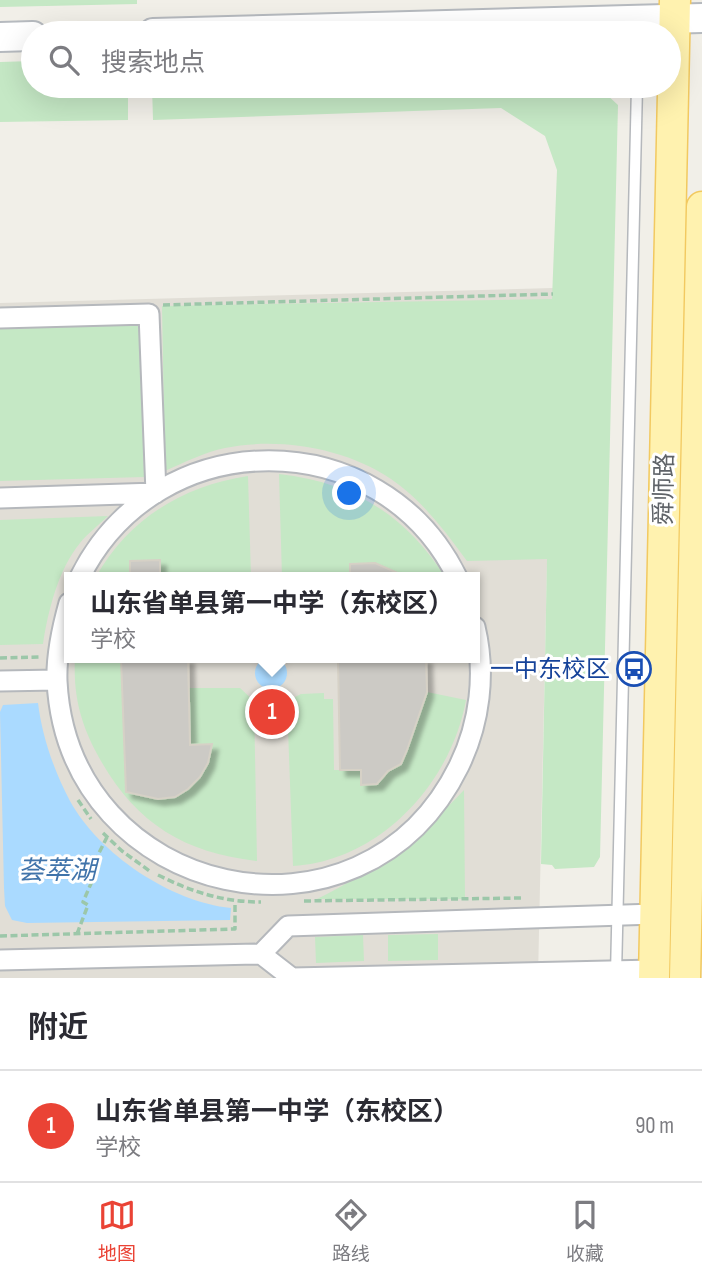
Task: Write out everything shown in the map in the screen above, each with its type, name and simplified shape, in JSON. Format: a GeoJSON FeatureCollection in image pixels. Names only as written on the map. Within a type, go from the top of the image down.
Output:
{"type":"FeatureCollection","features":[{"type":"Feature","properties":{"kind":"main road"},"geometry":{"type":"LineString","coordinates":[[456,21],[684,12]]}},
{"type":"Feature","properties":{"kind":"main road","name":"舜师路"},"geometry":{"type":"LineString","coordinates":[[654,974],[684,12]]}},
{"type":"Feature","properties":{"kind":"main road"},"geometry":{"type":"LineString","coordinates":[[0,37],[21,37]]}},
{"type":"Feature","properties":{"kind":"main road","name":"舜师路"},"geometry":{"type":"LineString","coordinates":[[691,969],[702,207]]}},
{"type":"Feature","properties":{"kind":"street"},"geometry":{"type":"LineString","coordinates":[[0,318],[149,314],[156,493]]}},
{"type":"Feature","properties":{"kind":"street"},"geometry":{"type":"LineString","coordinates":[[83,572],[115,526],[156,493],[189,475],[236,462],[285,460],[333,469],[377,489],[416,519],[447,557],[454,572]]}},
{"type":"Feature","properties":{"kind":"street"},"geometry":{"type":"LineString","coordinates":[[0,498],[156,493]]}},
{"type":"Feature","properties":{"kind":"street"},"geometry":{"type":"LineString","coordinates":[[64,622],[60,638],[57,681],[64,729],[83,774],[111,814],[147,847],[190,870],[237,883],[286,885],[333,876],[378,856],[416,826],[447,789],[469,745],[480,697],[480,663]]}},
{"type":"Feature","properties":{"kind":"street"},"geometry":{"type":"LineString","coordinates":[[0,681],[57,681]]}},
{"type":"Feature","properties":{"kind":"street"},"geometry":{"type":"LineString","coordinates":[[261,954],[288,926],[655,914]]}},
{"type":"Feature","properties":{"kind":"street"},"geometry":{"type":"LineString","coordinates":[[0,960],[261,954],[292,978],[654,974]]}},
{"type":"Feature","properties":{"kind":"lane"},"geometry":{"type":"LineString","coordinates":[[639,11],[639,21]]}},
{"type":"Feature","properties":{"kind":"lane"},"geometry":{"type":"LineString","coordinates":[[616,978],[637,98]]}},
{"type":"Feature","properties":{"kind":"path"},"geometry":{"type":"LineString","coordinates":[[152,305],[552,294]]}},
{"type":"Feature","properties":{"kind":"path"},"geometry":{"type":"LineString","coordinates":[[0,658],[42,657]]}},
{"type":"Feature","properties":{"kind":"path"},"geometry":{"type":"LineString","coordinates":[[77,934],[88,905],[83,902],[99,866],[94,863],[107,837]]}},
{"type":"Feature","properties":{"kind":"path"},"geometry":{"type":"LineString","coordinates":[[302,901],[527,898]]}},
{"type":"Feature","properties":{"kind":"path"},"geometry":{"type":"LineString","coordinates":[[0,936],[235,929],[235,902],[262,902]]}},
{"type":"Feature","properties":{"kind":"shaded area"},"geometry":{"type":"Polygon","coordinates":[[[553,288],[538,978],[0,978],[0,303],[553,288]]]}},
{"type":"Feature","properties":{"kind":"green space"},"geometry":{"type":"Polygon","coordinates":[[[0,0],[137,0],[137,4],[0,7],[0,0]]]}},
{"type":"Feature","properties":{"kind":"green space"},"geometry":{"type":"Polygon","coordinates":[[[21,61],[21,98],[128,98],[128,120],[0,122],[0,62],[21,61]]]}},
{"type":"Feature","properties":{"kind":"green space"},"geometry":{"type":"Polygon","coordinates":[[[152,98],[610,98],[618,105],[600,857],[594,867],[555,869],[552,865],[541,864],[547,559],[467,561],[413,496],[391,479],[353,460],[311,448],[267,444],[225,448],[165,471],[162,306],[552,299],[557,170],[545,136],[501,108],[153,120],[152,98]]]}},
{"type":"Feature","properties":{"kind":"green space"},"geometry":{"type":"Polygon","coordinates":[[[140,323],[144,477],[0,481],[0,327],[140,323]]]}},
{"type":"Feature","properties":{"kind":"green space"},"geometry":{"type":"Polygon","coordinates":[[[279,474],[330,485],[375,505],[413,536],[442,572],[395,572],[375,563],[350,564],[350,572],[282,572],[279,474]]]}},
{"type":"Feature","properties":{"kind":"green space"},"geometry":{"type":"Polygon","coordinates":[[[248,476],[251,572],[99,572],[124,538],[160,508],[201,488],[248,476]]]}},
{"type":"Feature","properties":{"kind":"green space"},"geometry":{"type":"Polygon","coordinates":[[[108,516],[83,539],[72,554],[51,605],[43,644],[0,645],[0,520],[108,516]]]}},
{"type":"Feature","properties":{"kind":"green space"},"geometry":{"type":"Polygon","coordinates":[[[75,663],[188,663],[189,688],[240,688],[254,701],[257,861],[207,851],[185,842],[166,832],[130,802],[101,761],[88,736],[75,686],[75,663]]]}},
{"type":"Feature","properties":{"kind":"green space"},"geometry":{"type":"Polygon","coordinates":[[[427,692],[466,700],[458,731],[428,788],[382,833],[355,850],[325,861],[293,866],[287,701],[301,694],[324,693],[324,699],[333,699],[334,770],[361,770],[362,785],[377,784],[388,771],[401,764],[427,692]]]}},
{"type":"Feature","properties":{"kind":"green space"},"geometry":{"type":"Polygon","coordinates":[[[464,790],[465,899],[317,899],[358,877],[396,851],[464,790]]]}},
{"type":"Feature","properties":{"kind":"green space"},"geometry":{"type":"Polygon","coordinates":[[[438,934],[438,960],[388,961],[388,935],[438,934]]]}},
{"type":"Feature","properties":{"kind":"green space"},"geometry":{"type":"Polygon","coordinates":[[[363,935],[364,961],[316,963],[315,937],[363,935]]]}},
{"type":"Feature","properties":{"kind":"water"},"geometry":{"type":"Polygon","coordinates":[[[259,663],[283,663],[286,667],[286,679],[277,688],[265,688],[256,679],[256,667],[259,663]]]}},
{"type":"Feature","properties":{"kind":"water","name":"荟萃湖"},"geometry":{"type":"Polygon","coordinates":[[[38,703],[46,741],[59,778],[83,821],[118,857],[139,872],[185,896],[231,908],[230,920],[27,923],[12,920],[5,906],[0,712],[3,705],[38,703]]]}},
{"type":"Feature","properties":{"kind":"building"},"geometry":{"type":"Polygon","coordinates":[[[160,560],[160,572],[130,572],[130,561],[160,560]]]}},
{"type":"Feature","properties":{"kind":"building"},"geometry":{"type":"Polygon","coordinates":[[[375,563],[395,572],[350,572],[350,564],[375,563]]]}},
{"type":"Feature","properties":{"kind":"building"},"geometry":{"type":"Polygon","coordinates":[[[121,663],[188,663],[190,745],[212,744],[208,763],[200,777],[175,797],[158,799],[126,792],[121,663]]]}},
{"type":"Feature","properties":{"kind":"building"},"geometry":{"type":"Polygon","coordinates":[[[338,663],[426,663],[427,692],[401,764],[388,771],[377,784],[361,785],[361,770],[340,770],[338,663]]]}},
{"type":"Feature","properties":{"kind":"place","name":"一中东校区"},"geometry":{"type":"Point","coordinates":[634,669]}},
{"type":"Feature","properties":{"kind":"place","name":"山东省单县第一中学（东校区）"},"geometry":{"type":"Point","coordinates":[272,712]}}]}
